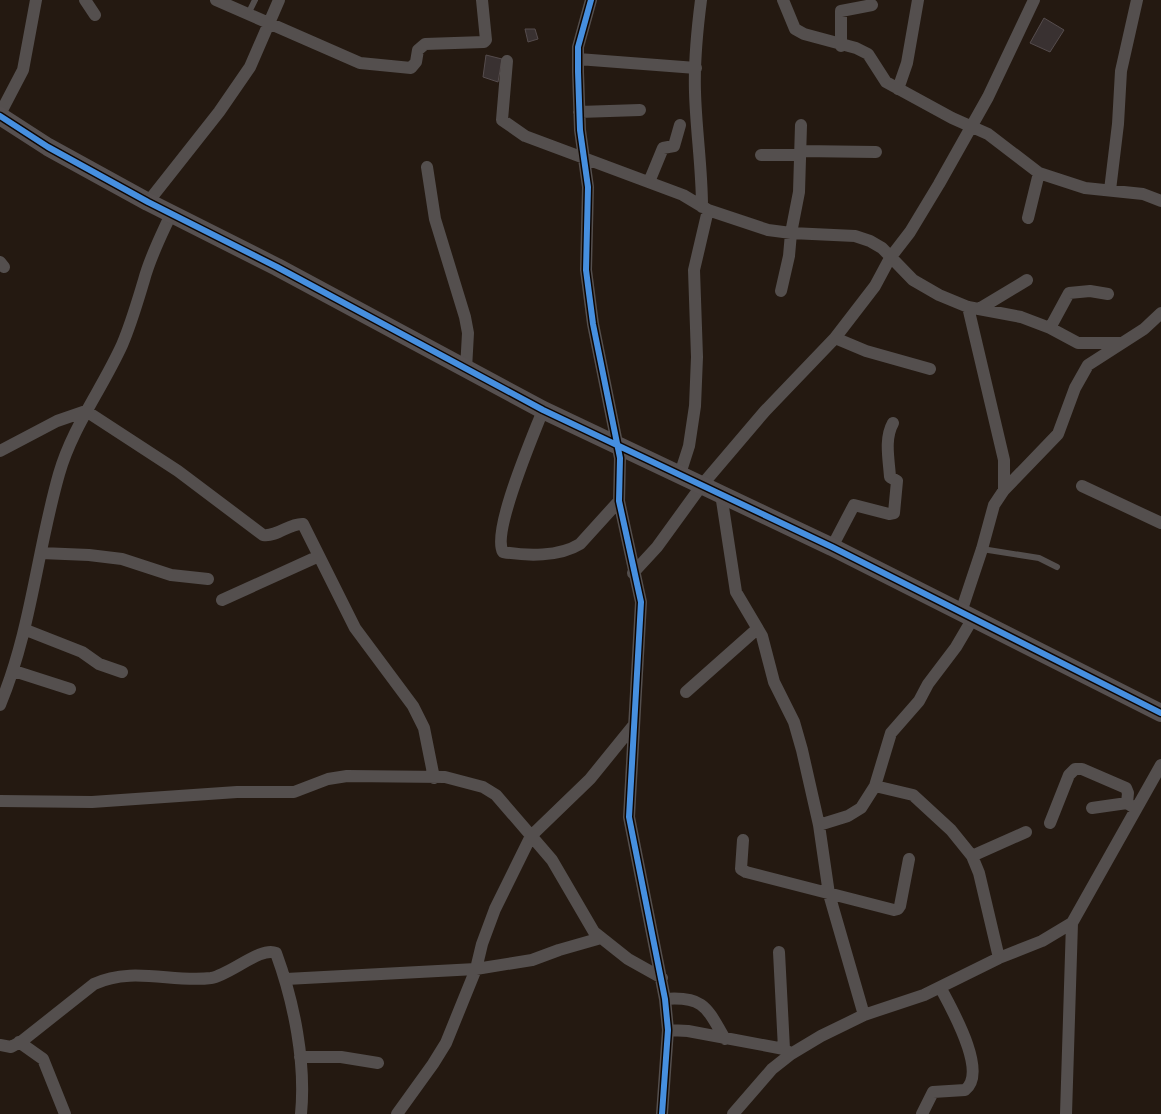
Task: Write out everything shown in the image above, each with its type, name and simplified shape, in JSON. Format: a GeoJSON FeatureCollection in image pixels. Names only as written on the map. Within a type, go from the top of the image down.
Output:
{"type":"FeatureCollection","features":[{"type":"Feature","properties":{"kind":"street"},"geometry":{"type":"LineString","coordinates":[[36,0],[23,70],[0,115],[48,147],[148,202],[277,267],[543,410],[832,547],[1161,713]]}},
{"type":"Feature","properties":{"kind":"street"},"geometry":{"type":"LineString","coordinates":[[85,0],[95,15]]}},
{"type":"Feature","properties":{"kind":"street"},"geometry":{"type":"LineString","coordinates":[[216,0],[360,63],[411,68],[416,62],[418,50],[425,44],[484,42],[482,0]]}},
{"type":"Feature","properties":{"kind":"street"},"geometry":{"type":"LineString","coordinates":[[148,202],[237,87],[250,67],[279,0]]}},
{"type":"Feature","properties":{"kind":"street"},"geometry":{"type":"LineString","coordinates":[[591,0],[584,20],[578,59],[579,112],[588,187],[586,270],[593,324],[620,466],[619,502],[626,529],[633,573],[641,602],[629,816],[665,999],[668,1030],[662,1114]]}},
{"type":"Feature","properties":{"kind":"street"},"geometry":{"type":"LineString","coordinates":[[680,474],[689,446],[695,406],[697,357],[694,270],[705,208],[695,92],[695,39],[701,0]]}},
{"type":"Feature","properties":{"kind":"street"},"geometry":{"type":"LineString","coordinates":[[783,0],[795,29],[804,34],[841,46],[856,48],[868,54],[886,82],[898,90],[988,134],[1039,173],[1085,188],[1143,194],[1161,201]]}},
{"type":"Feature","properties":{"kind":"street"},"geometry":{"type":"LineString","coordinates":[[898,90],[906,63],[918,0]]}},
{"type":"Feature","properties":{"kind":"street"},"geometry":{"type":"LineString","coordinates":[[633,573],[657,547],[702,485],[765,410],[836,338],[875,286],[890,258],[915,224],[971,126],[1010,54],[1034,0]]}},
{"type":"Feature","properties":{"kind":"street"},"geometry":{"type":"LineString","coordinates":[[1110,190],[1118,124],[1121,71],[1137,0]]}},
{"type":"Feature","properties":{"kind":"street"},"geometry":{"type":"LineString","coordinates":[[841,46],[841,11],[872,5]]}},
{"type":"Feature","properties":{"kind":"street"},"geometry":{"type":"LineString","coordinates":[[578,59],[696,68]]}},
{"type":"Feature","properties":{"kind":"street"},"geometry":{"type":"LineString","coordinates":[[507,61],[502,120],[525,136],[586,161],[683,195],[705,208],[768,230],[855,236],[870,241],[913,280],[939,295],[973,308],[1021,317],[1050,328],[1078,343],[1120,343]]}},
{"type":"Feature","properties":{"kind":"street"},"geometry":{"type":"LineString","coordinates":[[579,112],[640,110]]}},
{"type":"Feature","properties":{"kind":"street"},"geometry":{"type":"LineString","coordinates":[[649,182],[659,152],[662,148],[674,146],[680,124]]}},
{"type":"Feature","properties":{"kind":"street"},"geometry":{"type":"LineString","coordinates":[[781,291],[790,256],[791,233],[799,192],[801,125]]}},
{"type":"Feature","properties":{"kind":"street"},"geometry":{"type":"LineString","coordinates":[[761,155],[876,152]]}},
{"type":"Feature","properties":{"kind":"street"},"geometry":{"type":"LineString","coordinates":[[427,167],[435,219],[465,317],[468,333],[466,369]]}},
{"type":"Feature","properties":{"kind":"street"},"geometry":{"type":"LineString","coordinates":[[1028,218],[1039,173]]}},
{"type":"Feature","properties":{"kind":"street"},"geometry":{"type":"LineString","coordinates":[[0,705],[14,671],[26,630],[59,474],[86,412],[106,379],[122,345],[135,314],[153,253],[171,214]]}},
{"type":"Feature","properties":{"kind":"street"},"geometry":{"type":"LineString","coordinates":[[973,308],[1027,280]]}},
{"type":"Feature","properties":{"kind":"street"},"geometry":{"type":"LineString","coordinates":[[1050,328],[1069,293],[1090,290],[1108,294]]}},
{"type":"Feature","properties":{"kind":"street"},"geometry":{"type":"LineString","coordinates":[[973,308],[1004,460],[1004,490]]}},
{"type":"Feature","properties":{"kind":"street"},"geometry":{"type":"LineString","coordinates":[[819,825],[848,816],[861,808],[875,786],[891,733],[919,701],[967,615],[989,516],[1004,490],[1058,434],[1075,388],[1088,365],[1144,329],[1161,313]]}},
{"type":"Feature","properties":{"kind":"street"},"geometry":{"type":"LineString","coordinates":[[836,338],[874,353],[930,369]]}},
{"type":"Feature","properties":{"kind":"street"},"geometry":{"type":"LineString","coordinates":[[543,410],[510,497],[500,540],[503,552],[541,554],[574,548],[619,502]]}},
{"type":"Feature","properties":{"kind":"street"},"geometry":{"type":"LineString","coordinates":[[0,451],[57,420],[86,412],[178,471],[263,536],[303,524],[355,628],[413,706],[424,728],[434,778]]}},
{"type":"Feature","properties":{"kind":"street"},"geometry":{"type":"LineString","coordinates":[[832,547],[854,505],[889,514],[894,513],[897,481],[890,477],[888,443],[888,433],[893,423]]}},
{"type":"Feature","properties":{"kind":"street"},"geometry":{"type":"LineString","coordinates":[[1082,486],[1161,523]]}},
{"type":"Feature","properties":{"kind":"street"},"geometry":{"type":"LineString","coordinates":[[721,494],[736,592],[766,646],[774,682],[794,722],[819,825],[829,894],[864,1015]]}},
{"type":"Feature","properties":{"kind":"street"},"geometry":{"type":"LineString","coordinates":[[41,553],[89,555],[122,560],[171,575],[208,579]]}},
{"type":"Feature","properties":{"kind":"street"},"geometry":{"type":"LineString","coordinates":[[222,600],[319,556]]}},
{"type":"Feature","properties":{"kind":"street"},"geometry":{"type":"LineString","coordinates":[[686,692],[729,656],[757,629]]}},
{"type":"Feature","properties":{"kind":"street"},"geometry":{"type":"LineString","coordinates":[[26,630],[82,652],[99,664],[122,672]]}},
{"type":"Feature","properties":{"kind":"street"},"geometry":{"type":"LineString","coordinates":[[14,671],[70,689]]}},
{"type":"Feature","properties":{"kind":"street"},"geometry":{"type":"LineString","coordinates":[[396,1114],[446,1043],[476,969],[482,944],[495,909],[531,836],[590,779],[633,726]]}},
{"type":"Feature","properties":{"kind":"street"},"geometry":{"type":"LineString","coordinates":[[1066,1114],[1072,923],[1132,806],[1161,765]]}},
{"type":"Feature","properties":{"kind":"street"},"geometry":{"type":"LineString","coordinates":[[1050,823],[1070,775],[1075,769],[1082,769],[1126,788],[1132,806]]}},
{"type":"Feature","properties":{"kind":"street"},"geometry":{"type":"LineString","coordinates":[[0,801],[92,802],[237,792],[294,792],[328,779],[347,776],[445,777],[483,787],[496,795],[552,860],[572,890],[585,919],[594,932],[628,959],[662,978]]}},
{"type":"Feature","properties":{"kind":"street"},"geometry":{"type":"LineString","coordinates":[[875,786],[913,795],[951,830],[972,856],[979,873],[999,958]]}},
{"type":"Feature","properties":{"kind":"street"},"geometry":{"type":"LineString","coordinates":[[1092,808],[1132,806]]}},
{"type":"Feature","properties":{"kind":"street"},"geometry":{"type":"LineString","coordinates":[[972,856],[1026,832]]}},
{"type":"Feature","properties":{"kind":"street"},"geometry":{"type":"LineString","coordinates":[[743,840],[741,869],[894,910],[898,909],[909,859]]}},
{"type":"Feature","properties":{"kind":"street"},"geometry":{"type":"LineString","coordinates":[[732,1114],[787,1052],[864,1015],[924,995],[999,958],[1042,941],[1072,923]]}},
{"type":"Feature","properties":{"kind":"street"},"geometry":{"type":"LineString","coordinates":[[286,979],[476,969],[532,960],[601,938]]}},
{"type":"Feature","properties":{"kind":"street"},"geometry":{"type":"LineString","coordinates":[[0,1045],[11,1047],[19,1042],[94,984],[104,979],[125,976],[213,978],[238,968],[264,952],[272,951],[276,953],[286,979],[300,1056],[304,1086],[301,1114]]}},
{"type":"Feature","properties":{"kind":"street"},"geometry":{"type":"LineString","coordinates":[[779,952],[787,1052]]}},
{"type":"Feature","properties":{"kind":"street"},"geometry":{"type":"LineString","coordinates":[[922,1114],[933,1092],[965,1090],[970,1084],[971,1056],[968,1046],[940,987]]}},
{"type":"Feature","properties":{"kind":"street"},"geometry":{"type":"LineString","coordinates":[[665,999],[689,999],[706,1008],[724,1039]]}},
{"type":"Feature","properties":{"kind":"street"},"geometry":{"type":"LineString","coordinates":[[668,1030],[688,1031],[787,1052]]}},
{"type":"Feature","properties":{"kind":"street"},"geometry":{"type":"LineString","coordinates":[[19,1042],[42,1059],[65,1114]]}},
{"type":"Feature","properties":{"kind":"street"},"geometry":{"type":"LineString","coordinates":[[300,1056],[341,1057],[378,1063]]}},
{"type":"Feature","properties":{"kind":"lane"},"geometry":{"type":"LineString","coordinates":[[248,14],[255,0]]}},
{"type":"Feature","properties":{"kind":"lane"},"geometry":{"type":"LineString","coordinates":[[982,549],[1039,558],[1057,567]]}},
{"type":"Feature","properties":{"kind":"building"},"geometry":{"type":"Polygon","coordinates":[[[1044,18],[1064,30],[1050,52],[1030,43],[1044,18]]]}},
{"type":"Feature","properties":{"kind":"building"},"geometry":{"type":"Polygon","coordinates":[[[525,29],[535,29],[538,39],[528,42],[525,29]]]}},
{"type":"Feature","properties":{"kind":"building"},"geometry":{"type":"Polygon","coordinates":[[[486,55],[502,59],[498,82],[483,77],[486,55]]]}},
{"type":"Feature","properties":{"kind":"cycle path"},"geometry":{"type":"LineString","coordinates":[[591,0],[578,47],[580,130],[588,187],[586,270],[593,324],[620,458],[619,501],[641,602],[629,817],[665,999],[668,1030],[662,1114]]}},
{"type":"Feature","properties":{"kind":"cycle path"},"geometry":{"type":"LineString","coordinates":[[0,116],[48,147],[148,202],[277,267],[543,410],[832,547],[1161,713]]}}]}
